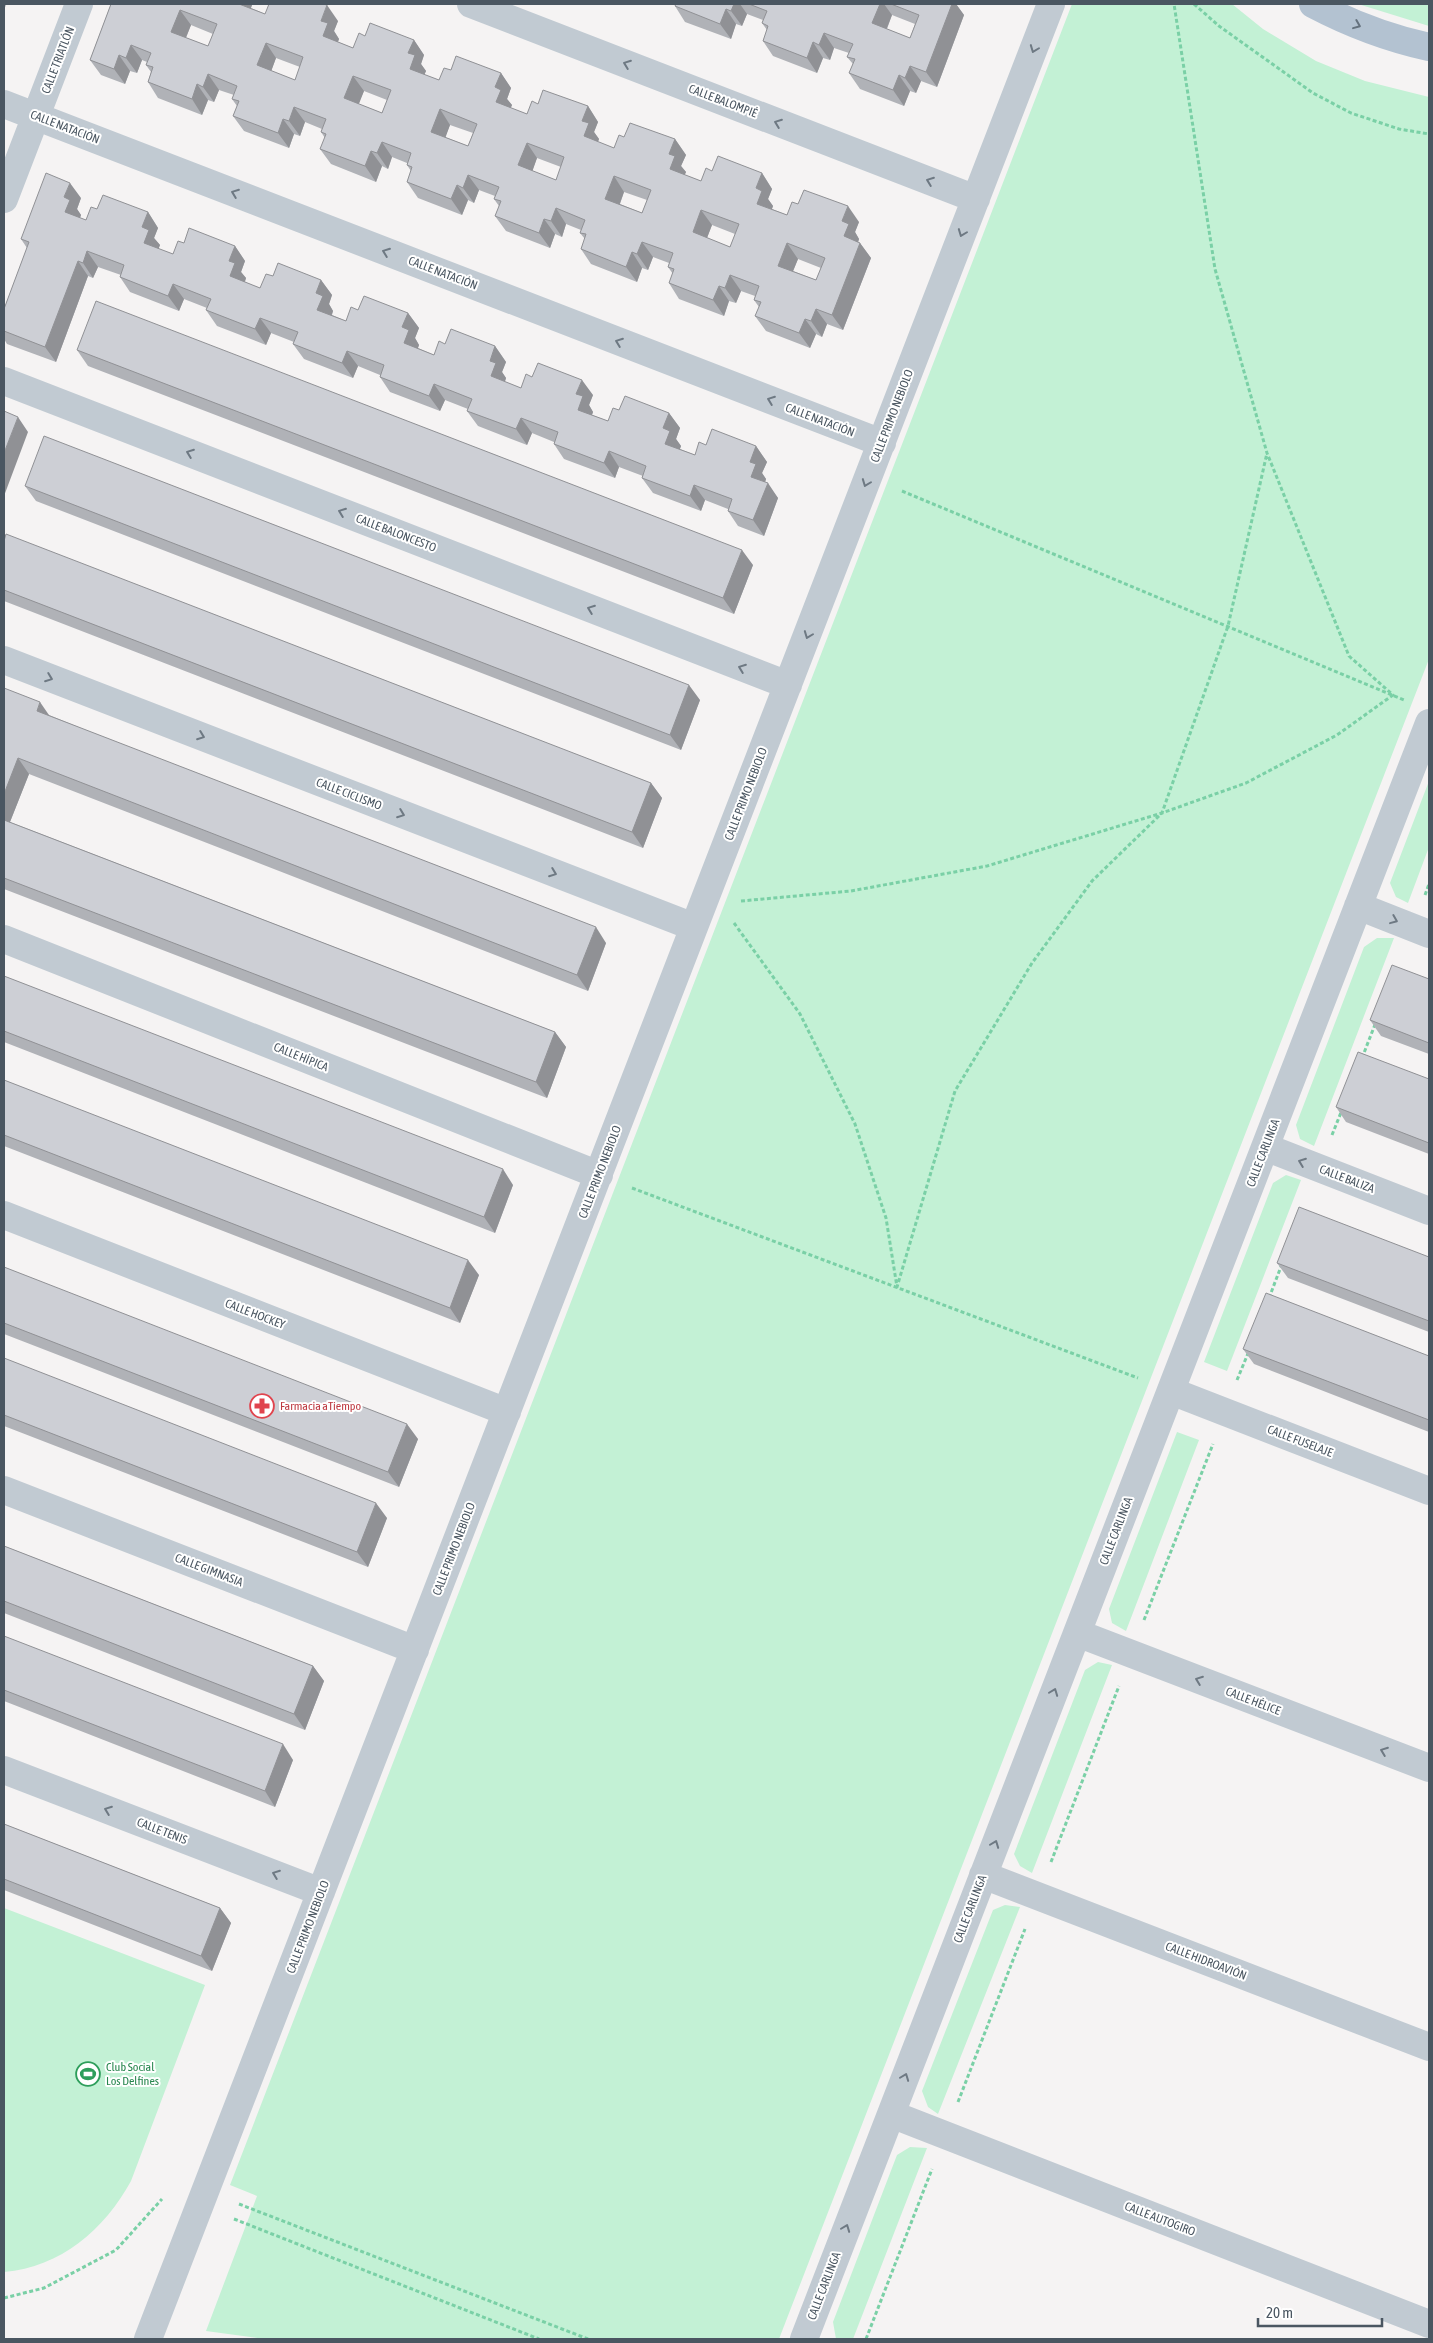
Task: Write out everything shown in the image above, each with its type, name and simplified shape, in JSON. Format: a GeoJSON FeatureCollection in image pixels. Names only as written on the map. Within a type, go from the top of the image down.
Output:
{"type":"FeatureCollection","features":[{"type":"Feature","properties":{"kind":"main road"},"geometry":{"type":"LineString","coordinates":[[1314,4],[1354,25],[1398,40],[1429,47]]}},
{"type":"Feature","properties":{"kind":"street","name":"CALLE TRIATLÓN"},"geometry":{"type":"LineString","coordinates":[[4,199],[79,4]]}},
{"type":"Feature","properties":{"kind":"street","name":"CALLE BALOMPIÉ"},"geometry":{"type":"LineString","coordinates":[[470,4],[976,199]]}},
{"type":"Feature","properties":{"kind":"street","name":"CALLE PRIMO NEBIOLO"},"geometry":{"type":"LineString","coordinates":[[148,2339],[1052,4]]}},
{"type":"Feature","properties":{"kind":"street","name":"CALLE NATACIÓN"},"geometry":{"type":"LineString","coordinates":[[4,104],[882,443]]}},
{"type":"Feature","properties":{"kind":"street","name":"CALLE BALONCESTO"},"geometry":{"type":"LineString","coordinates":[[4,381],[788,686]]}},
{"type":"Feature","properties":{"kind":"street","name":"CALLE CICLISMO"},"geometry":{"type":"LineString","coordinates":[[4,660],[694,927]]}},
{"type":"Feature","properties":{"kind":"street","name":"CALLE CARLINGA"},"geometry":{"type":"LineString","coordinates":[[804,2339],[1429,722]]}},
{"type":"Feature","properties":{"kind":"street"},"geometry":{"type":"LineString","coordinates":[[1358,906],[1421,931]]}},
{"type":"Feature","properties":{"kind":"street","name":"CALLE HÍPICA"},"geometry":{"type":"LineString","coordinates":[[4,940],[598,1175]]}},
{"type":"Feature","properties":{"kind":"street","name":"CALLE BALIZA"},"geometry":{"type":"LineString","coordinates":[[1265,1147],[1429,1211]]}},
{"type":"Feature","properties":{"kind":"street","name":"CALLE HOCKEY"},"geometry":{"type":"LineString","coordinates":[[4,1216],[507,1412]]}},
{"type":"Feature","properties":{"kind":"street","name":"CALLE FUSELAJE"},"geometry":{"type":"LineString","coordinates":[[1171,1391],[1429,1491]]}},
{"type":"Feature","properties":{"kind":"street","name":"CALLE GIMNASIA"},"geometry":{"type":"LineString","coordinates":[[4,1490],[415,1650]]}},
{"type":"Feature","properties":{"kind":"street","name":"CALLE HÉLICE"},"geometry":{"type":"LineString","coordinates":[[1077,1633],[1429,1768]]}},
{"type":"Feature","properties":{"kind":"street","name":"CALLE TENIS"},"geometry":{"type":"LineString","coordinates":[[4,1770],[321,1892]]}},
{"type":"Feature","properties":{"kind":"street","name":"CALLE HIDROAVIÓN"},"geometry":{"type":"LineString","coordinates":[[983,1875],[1429,2047]]}},
{"type":"Feature","properties":{"kind":"street","name":"CALLE AUTOGIRO"},"geometry":{"type":"LineString","coordinates":[[891,2114],[1429,2324]]}},
{"type":"Feature","properties":{"kind":"path"},"geometry":{"type":"LineString","coordinates":[[1174,4],[1215,269],[1267,453],[1349,656],[1393,695]]}},
{"type":"Feature","properties":{"kind":"path"},"geometry":{"type":"LineString","coordinates":[[1194,4],[1219,26],[1313,93],[1351,113],[1399,129],[1429,134]]}},
{"type":"Feature","properties":{"kind":"path"},"geometry":{"type":"LineString","coordinates":[[897,1287],[955,1091],[1032,963],[1092,881],[1162,813],[1228,626],[1267,453]]}},
{"type":"Feature","properties":{"kind":"path"},"geometry":{"type":"LineString","coordinates":[[869,477],[1411,703]]}},
{"type":"Feature","properties":{"kind":"path"},"geometry":{"type":"LineString","coordinates":[[705,901],[741,901],[851,891],[987,866],[1162,813],[1246,783],[1337,735],[1393,695]]}},
{"type":"Feature","properties":{"kind":"path"},"geometry":{"type":"LineString","coordinates":[[1421,931],[1429,884]]}},
{"type":"Feature","properties":{"kind":"path"},"geometry":{"type":"LineString","coordinates":[[705,901],[732,919],[800,1014],[855,1124],[886,1218],[897,1287]]}},
{"type":"Feature","properties":{"kind":"path"},"geometry":{"type":"LineString","coordinates":[[1358,1066],[1376,1020]]}},
{"type":"Feature","properties":{"kind":"path"},"geometry":{"type":"LineString","coordinates":[[1319,1168],[1344,1103]]}},
{"type":"Feature","properties":{"kind":"path"},"geometry":{"type":"LineString","coordinates":[[598,1175],[1171,1391]]}},
{"type":"Feature","properties":{"kind":"path"},"geometry":{"type":"LineString","coordinates":[[1267,1304],[1284,1258]]}},
{"type":"Feature","properties":{"kind":"path"},"geometry":{"type":"LineString","coordinates":[[866,2339],[1249,1349]]}},
{"type":"Feature","properties":{"kind":"path"},"geometry":{"type":"LineString","coordinates":[[206,2191],[588,2339]]}},
{"type":"Feature","properties":{"kind":"path"},"geometry":{"type":"LineString","coordinates":[[4,2298],[44,2288],[116,2250],[167,2193]]}},
{"type":"Feature","properties":{"kind":"path"},"geometry":{"type":"LineString","coordinates":[[226,2216],[539,2339]]}},
{"type":"Feature","properties":{"kind":"green space"},"geometry":{"type":"Polygon","coordinates":[[[1072,4],[1232,4],[1263,29],[1316,61],[1365,81],[1429,97],[1429,659],[779,2339],[265,2339],[206,2331],[257,2196],[230,2185],[1072,4]]]}},
{"type":"Feature","properties":{"kind":"green space"},"geometry":{"type":"Polygon","coordinates":[[[1358,4],[1429,4],[1429,26],[1358,4]]]}},
{"type":"Feature","properties":{"kind":"green space"},"geometry":{"type":"Polygon","coordinates":[[[1429,781],[1429,847],[1408,903],[1396,897],[1390,883],[1429,781]]]}},
{"type":"Feature","properties":{"kind":"green space"},"geometry":{"type":"Polygon","coordinates":[[[1377,938],[1394,938],[1314,1146],[1300,1139],[1296,1125],[1364,947],[1377,938]]]}},
{"type":"Feature","properties":{"kind":"green space"},"geometry":{"type":"Polygon","coordinates":[[[1286,1175],[1301,1180],[1227,1371],[1204,1362],[1273,1183],[1286,1175]]]}},
{"type":"Feature","properties":{"kind":"green space"},"geometry":{"type":"Polygon","coordinates":[[[1177,1432],[1199,1440],[1126,1631],[1112,1623],[1109,1609],[1177,1432]]]}},
{"type":"Feature","properties":{"kind":"green space"},"geometry":{"type":"Polygon","coordinates":[[[1098,1662],[1112,1665],[1032,1873],[1020,1866],[1014,1854],[1085,1670],[1098,1662]]]}},
{"type":"Feature","properties":{"kind":"green space"},"geometry":{"type":"Polygon","coordinates":[[[1005,1905],[1020,1907],[938,2114],[928,2107],[922,2091],[993,1910],[1005,1905]]]}},
{"type":"Feature","properties":{"kind":"green space","name":"Club Social Los Delfines"},"geometry":{"type":"Polygon","coordinates":[[[4,1908],[205,1985],[131,2181],[120,2199],[94,2230],[62,2254],[44,2263],[25,2269],[4,2272],[4,1908]]]}},
{"type":"Feature","properties":{"kind":"green space"},"geometry":{"type":"Polygon","coordinates":[[[910,2147],[927,2148],[853,2339],[836,2339],[833,2322],[897,2155],[910,2147]]]}},
{"type":"Feature","properties":{"kind":"building"},"geometry":{"type":"Polygon","coordinates":[[[111,4],[239,4],[265,14],[269,4],[323,4],[327,5],[321,21],[328,23],[323,36],[353,48],[359,33],[365,36],[370,23],[414,40],[408,53],[415,55],[410,69],[439,80],[444,68],[451,70],[456,56],[501,73],[495,87],[501,90],[496,102],[527,114],[532,101],[538,104],[543,90],[588,106],[582,121],[589,123],[584,136],[614,148],[619,135],[624,137],[630,123],[675,139],[669,154],[675,156],[670,169],[701,181],[706,168],[712,171],[718,156],[762,173],[756,188],[762,191],[757,204],[787,215],[792,202],[798,204],[804,190],[848,206],[842,221],[849,224],[844,236],[860,243],[832,315],[816,309],[811,321],[805,319],[799,333],[755,316],[761,302],[754,300],[759,286],[730,275],[725,288],[719,286],[713,300],[669,283],[674,269],[668,267],[673,253],[642,242],[637,254],[632,252],[626,267],[581,249],[586,234],[580,233],[585,220],[556,208],[551,221],[544,219],[539,233],[495,216],[501,201],[494,199],[499,187],[468,175],[463,188],[457,185],[451,199],[407,182],[412,167],[407,165],[411,153],[382,142],[377,153],[371,151],[365,166],[320,149],[326,134],[321,132],[326,119],[294,107],[289,121],[283,119],[278,133],[233,116],[239,101],[232,99],[237,86],[208,74],[203,87],[197,84],[192,99],[148,82],[153,67],[146,65],[151,53],[131,45],[126,58],[119,55],[114,69],[90,60],[111,4]],[[180,10],[171,32],[208,46],[217,24],[180,10]],[[266,43],[257,65],[295,80],[303,57],[266,43]],[[353,76],[344,98],[382,113],[391,90],[353,76]],[[440,109],[431,132],[468,146],[477,124],[440,109]],[[527,143],[518,165],[556,180],[564,157],[527,143]],[[614,176],[605,199],[642,213],[651,190],[614,176]],[[701,210],[693,232],[730,247],[739,224],[701,210]],[[787,243],[778,266],[816,280],[825,258],[787,243]]]}},
{"type":"Feature","properties":{"kind":"building"},"geometry":{"type":"Polygon","coordinates":[[[676,4],[734,4],[731,11],[726,9],[720,24],[675,6],[676,4]]]}},
{"type":"Feature","properties":{"kind":"building"},"geometry":{"type":"Polygon","coordinates":[[[749,4],[880,4],[872,23],[910,38],[919,15],[891,4],[952,4],[926,72],[910,66],[905,78],[899,75],[893,90],[849,73],[855,59],[847,57],[853,44],[824,33],[819,45],[813,42],[807,58],[763,41],[768,26],[762,23],[767,11],[749,4]]]}},
{"type":"Feature","properties":{"kind":"building"},"geometry":{"type":"Polygon","coordinates":[[[46,173],[70,183],[64,197],[70,200],[65,212],[86,220],[91,207],[97,209],[103,195],[148,212],[142,227],[149,230],[144,243],[173,254],[178,241],[184,243],[189,228],[235,246],[229,261],[235,263],[230,276],[260,288],[266,274],[273,276],[278,263],[321,280],[316,293],[323,296],[317,310],[346,321],[351,307],[358,310],[364,296],[408,313],[402,327],[409,330],[404,343],[434,355],[439,341],[445,344],[451,329],[495,346],[490,361],[496,363],[491,376],[521,388],[526,374],[532,377],[538,363],[582,380],[576,394],[583,396],[578,410],[608,421],[613,408],[619,410],[625,396],[669,413],[663,428],[670,431],[665,444],[695,455],[699,442],[706,445],[712,429],[756,446],[750,462],[756,464],[751,477],[768,483],[753,520],[728,511],[732,499],[694,485],[690,496],[642,478],[646,466],[609,451],[604,463],[554,444],[558,432],[521,418],[516,429],[467,411],[472,399],[434,384],[429,396],[380,377],[384,365],[347,351],[342,363],[293,344],[298,332],[260,318],[255,329],[206,310],[211,299],[173,284],[168,296],[120,277],[124,265],[87,251],[83,263],[78,261],[45,347],[4,331],[4,309],[29,242],[21,239],[46,173]]]}},
{"type":"Feature","properties":{"kind":"building"},"geometry":{"type":"Polygon","coordinates":[[[96,301],[742,550],[723,598],[77,350],[96,301]]]}},
{"type":"Feature","properties":{"kind":"building"},"geometry":{"type":"Polygon","coordinates":[[[4,411],[18,417],[4,453],[4,411]]]}},
{"type":"Feature","properties":{"kind":"building"},"geometry":{"type":"Polygon","coordinates":[[[44,436],[689,685],[670,735],[25,486],[44,436]]]}},
{"type":"Feature","properties":{"kind":"building"},"geometry":{"type":"Polygon","coordinates":[[[6,534],[651,783],[632,832],[4,590],[4,541],[6,534]]]}},
{"type":"Feature","properties":{"kind":"building"},"geometry":{"type":"Polygon","coordinates":[[[4,688],[40,702],[37,711],[596,927],[577,975],[18,758],[4,794],[4,688]]]}},
{"type":"Feature","properties":{"kind":"building"},"geometry":{"type":"Polygon","coordinates":[[[4,820],[555,1032],[536,1082],[4,878],[4,820]]]}},
{"type":"Feature","properties":{"kind":"building"},"geometry":{"type":"Polygon","coordinates":[[[1392,965],[1429,979],[1429,1043],[1370,1020],[1392,965]]]}},
{"type":"Feature","properties":{"kind":"building"},"geometry":{"type":"Polygon","coordinates":[[[4,976],[503,1169],[484,1217],[4,1031],[4,976]]]}},
{"type":"Feature","properties":{"kind":"building"},"geometry":{"type":"Polygon","coordinates":[[[1358,1052],[1429,1079],[1429,1143],[1336,1107],[1358,1052]]]}},
{"type":"Feature","properties":{"kind":"building"},"geometry":{"type":"Polygon","coordinates":[[[4,1080],[468,1260],[450,1308],[4,1135],[4,1080]]]}},
{"type":"Feature","properties":{"kind":"building"},"geometry":{"type":"Polygon","coordinates":[[[1299,1207],[1429,1257],[1429,1321],[1277,1263],[1299,1207]]]}},
{"type":"Feature","properties":{"kind":"building"},"geometry":{"type":"Polygon","coordinates":[[[4,1267],[407,1424],[388,1472],[4,1323],[4,1267]]]}},
{"type":"Feature","properties":{"kind":"building"},"geometry":{"type":"Polygon","coordinates":[[[1266,1293],[1429,1356],[1429,1420],[1243,1349],[1266,1293]]]}},
{"type":"Feature","properties":{"kind":"building"},"geometry":{"type":"Polygon","coordinates":[[[4,1358],[376,1503],[357,1552],[4,1415],[4,1358]]]}},
{"type":"Feature","properties":{"kind":"building"},"geometry":{"type":"Polygon","coordinates":[[[4,1546],[313,1666],[294,1714],[4,1601],[4,1546]]]}},
{"type":"Feature","properties":{"kind":"building"},"geometry":{"type":"Polygon","coordinates":[[[4,1636],[283,1744],[265,1791],[4,1690],[4,1636]]]}},
{"type":"Feature","properties":{"kind":"building"},"geometry":{"type":"Polygon","coordinates":[[[4,1824],[220,1908],[201,1956],[4,1879],[4,1824]]]}},
{"type":"Feature","properties":{"kind":"place","name":"Farmacia aTiempo"},"geometry":{"type":"Point","coordinates":[262,1406]}},
{"type":"Feature","properties":{"kind":"place","name":"Club Social Los Delfines"},"geometry":{"type":"Point","coordinates":[88,2074]}}]}
